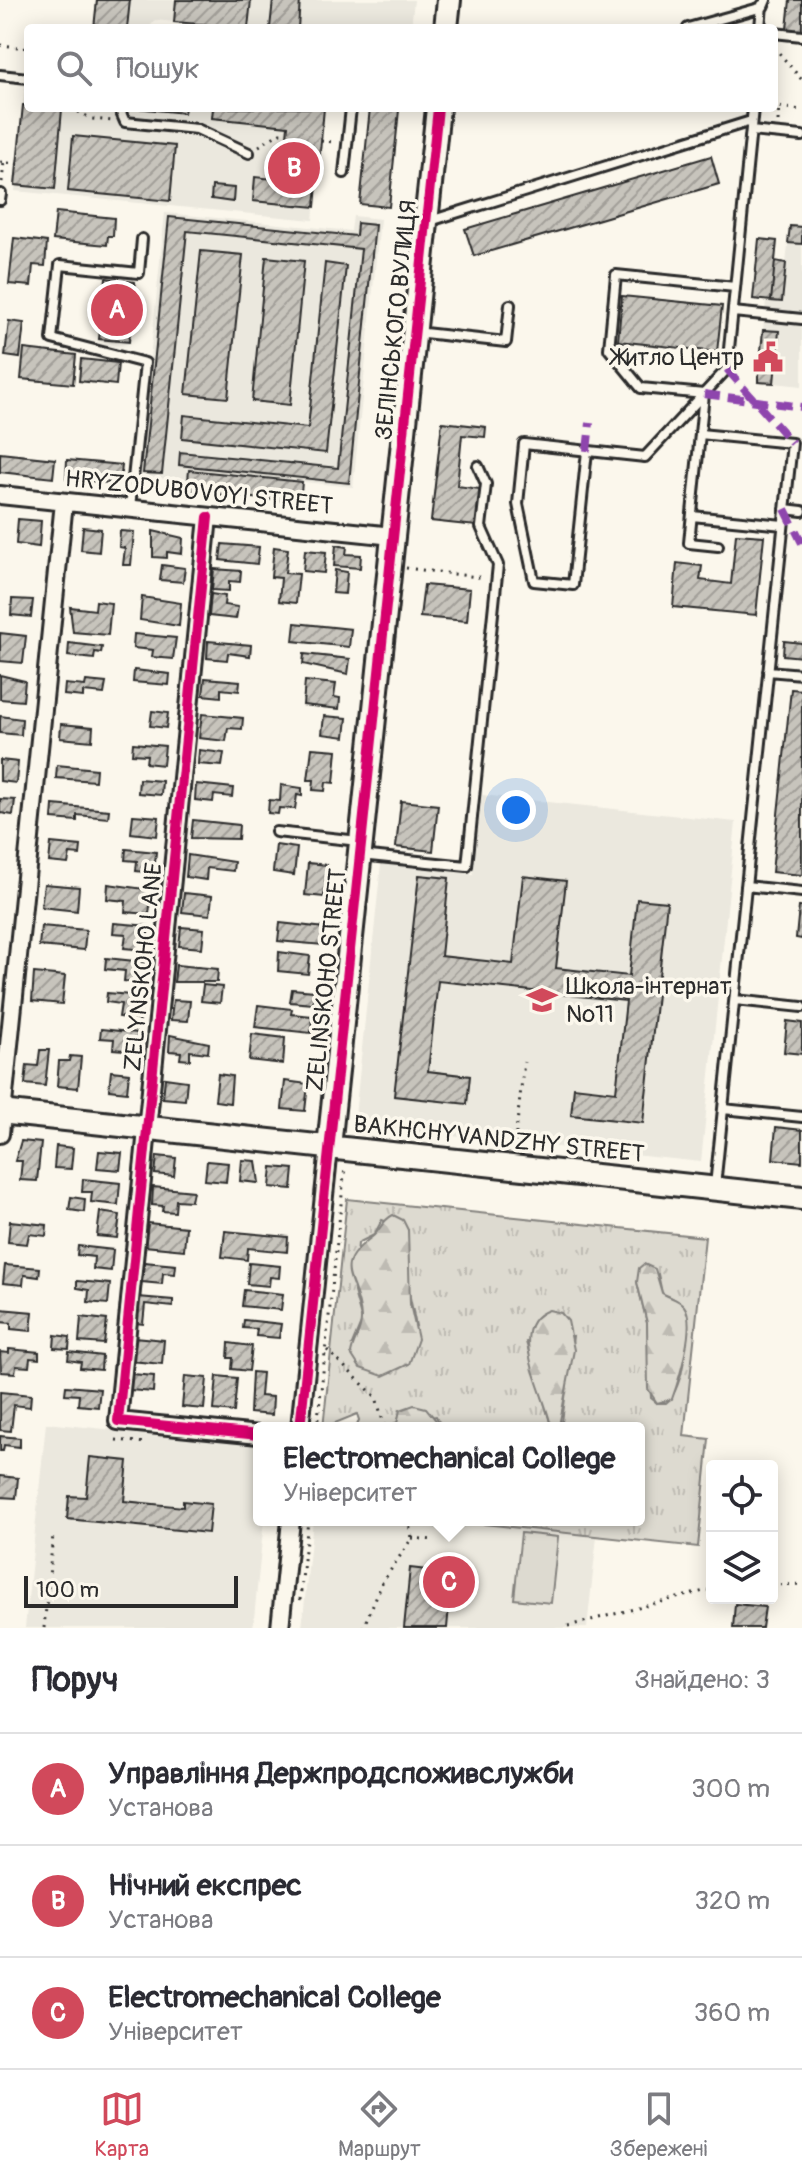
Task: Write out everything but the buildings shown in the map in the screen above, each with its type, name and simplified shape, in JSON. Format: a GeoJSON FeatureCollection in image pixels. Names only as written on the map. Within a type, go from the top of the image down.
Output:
{"type":"FeatureCollection","features":[{"type":"Feature","properties":{"kind":"street"},"geometry":{"type":"LineString","coordinates":[[446,24],[449,0]]}},
{"type":"Feature","properties":{"kind":"street","name":"ЗЕЛІНСЬКОГО ВУЛИЦЯ"},"geometry":{"type":"LineString","coordinates":[[393,536],[438,112]]}},
{"type":"Feature","properties":{"kind":"street","name":"HRYZODUBOVOYI STREET"},"geometry":{"type":"LineString","coordinates":[[0,495],[393,536]]}},
{"type":"Feature","properties":{"kind":"street"},"geometry":{"type":"LineString","coordinates":[[1,1119],[64,502]]}},
{"type":"Feature","properties":{"kind":"street","name":"ZELYNSKOHO LANE"},"geometry":{"type":"LineString","coordinates":[[208,517],[118,1421],[253,1434]]}},
{"type":"Feature","properties":{"kind":"street","name":"ZELINSKOHO STREET"},"geometry":{"type":"LineString","coordinates":[[301,1422],[393,536]]}},
{"type":"Feature","properties":{"kind":"street","name":"BAKHCHYVANDZHY STREET"},"geometry":{"type":"LineString","coordinates":[[1,1119],[147,1128],[802,1198]]}},
{"type":"Feature","properties":{"kind":"street"},"geometry":{"type":"LineString","coordinates":[[280,1628],[290,1526]]}},
{"type":"Feature","properties":{"kind":"lane"},"geometry":{"type":"LineString","coordinates":[[700,24],[763,2],[760,24]]}},
{"type":"Feature","properties":{"kind":"lane"},"geometry":{"type":"LineString","coordinates":[[778,33],[802,36]]}},
{"type":"Feature","properties":{"kind":"lane"},"geometry":{"type":"LineString","coordinates":[[0,75],[24,78]]}},
{"type":"Feature","properties":{"kind":"lane"},"geometry":{"type":"LineString","coordinates":[[121,112],[125,122],[197,129],[249,153]]}},
{"type":"Feature","properties":{"kind":"lane"},"geometry":{"type":"LineString","coordinates":[[344,173],[351,112]]}},
{"type":"Feature","properties":{"kind":"lane"},"geometry":{"type":"LineString","coordinates":[[587,451],[573,585],[534,581],[518,504],[524,444],[645,457],[727,369],[753,112]]}},
{"type":"Feature","properties":{"kind":"lane"},"geometry":{"type":"LineString","coordinates":[[426,222],[751,126],[802,136]]}},
{"type":"Feature","properties":{"kind":"lane"},"geometry":{"type":"LineString","coordinates":[[0,200],[1,194]]}},
{"type":"Feature","properties":{"kind":"lane"},"geometry":{"type":"LineString","coordinates":[[130,509],[145,363],[52,339],[60,265],[139,273],[142,239]]}},
{"type":"Feature","properties":{"kind":"lane"},"geometry":{"type":"LineString","coordinates":[[704,394],[641,388],[609,349],[616,275],[735,287]]}},
{"type":"Feature","properties":{"kind":"lane"},"geometry":{"type":"LineString","coordinates":[[414,332],[506,342],[510,305]]}},
{"type":"Feature","properties":{"kind":"lane"},"geometry":{"type":"LineString","coordinates":[[733,312],[802,319]]}},
{"type":"Feature","properties":{"kind":"lane"},"geometry":{"type":"LineString","coordinates":[[704,394],[689,543],[718,546]]}},
{"type":"Feature","properties":{"kind":"lane"},"geometry":{"type":"LineString","coordinates":[[700,434],[792,443],[715,1188]]}},
{"type":"Feature","properties":{"kind":"lane"},"geometry":{"type":"LineString","coordinates":[[276,832],[467,866],[498,565],[481,527],[486,484],[478,466]]}},
{"type":"Feature","properties":{"kind":"lane"},"geometry":{"type":"LineString","coordinates":[[785,509],[802,511]]}},
{"type":"Feature","properties":{"kind":"lane"},"geometry":{"type":"LineString","coordinates":[[692,516],[783,525]]}},
{"type":"Feature","properties":{"kind":"lane"},"geometry":{"type":"LineString","coordinates":[[768,671],[802,674]]}},
{"type":"Feature","properties":{"kind":"lane"},"geometry":{"type":"LineString","coordinates":[[746,886],[802,892]]}},
{"type":"Feature","properties":{"kind":"lane"},"geometry":{"type":"LineString","coordinates":[[735,1000],[802,1007]]}},
{"type":"Feature","properties":{"kind":"lane"},"geometry":{"type":"LineString","coordinates":[[723,1109],[802,1117]]}},
{"type":"Feature","properties":{"kind":"path"},"geometry":{"type":"LineString","coordinates":[[0,45],[24,48]]}},
{"type":"Feature","properties":{"kind":"path"},"geometry":{"type":"LineString","coordinates":[[778,52],[802,80]]}},
{"type":"Feature","properties":{"kind":"path"},"geometry":{"type":"LineString","coordinates":[[777,133],[779,107],[802,110]]}},
{"type":"Feature","properties":{"kind":"path"},"geometry":{"type":"LineString","coordinates":[[79,112],[92,119],[125,122]]}},
{"type":"Feature","properties":{"kind":"path"},"geometry":{"type":"LineString","coordinates":[[249,153],[280,133],[287,133]]}},
{"type":"Feature","properties":{"kind":"path"},"geometry":{"type":"LineString","coordinates":[[321,141],[347,143]]}},
{"type":"Feature","properties":{"kind":"path"},"geometry":{"type":"LineString","coordinates":[[1,194],[2,162],[17,164]]}},
{"type":"Feature","properties":{"kind":"path"},"geometry":{"type":"LineString","coordinates":[[406,569],[497,579]]}},
{"type":"Feature","properties":{"kind":"path"},"geometry":{"type":"LineString","coordinates":[[514,1151],[524,1062]]}},
{"type":"Feature","properties":{"kind":"path"},"geometry":{"type":"LineString","coordinates":[[318,1422],[344,1167]]}},
{"type":"Feature","properties":{"kind":"path"},"geometry":{"type":"LineString","coordinates":[[325,1349],[376,1397],[383,1422]]}},
{"type":"Feature","properties":{"kind":"path"},"geometry":{"type":"LineString","coordinates":[[116,1440],[146,1443]]}},
{"type":"Feature","properties":{"kind":"path"},"geometry":{"type":"LineString","coordinates":[[298,1613],[307,1526]]}},
{"type":"Feature","properties":{"kind":"path"},"geometry":{"type":"LineString","coordinates":[[363,1628],[382,1583],[412,1538],[409,1526]]}},
{"type":"Feature","properties":{"kind":"path"},"geometry":{"type":"LineString","coordinates":[[44,1628],[53,1535]]}},
{"type":"Feature","properties":{"kind":"path"},"geometry":{"type":"LineString","coordinates":[[412,1538],[434,1540]]}},
{"type":"Feature","properties":{"kind":"path"},"geometry":{"type":"LineString","coordinates":[[778,1585],[802,1584]]}},
{"type":"Feature","properties":{"kind":"path"},"geometry":{"type":"LineString","coordinates":[[568,1626],[706,1591]]}},
{"type":"Feature","properties":{"kind":"shaded area"},"geometry":{"type":"Polygon","coordinates":[[[97,0],[414,0],[411,24],[194,24],[155,20],[152,24],[94,24],[97,0]]]}},
{"type":"Feature","properties":{"kind":"shaded area"},"geometry":{"type":"Polygon","coordinates":[[[24,91],[24,112],[324,112],[313,220],[15,191],[24,91]]]}},
{"type":"Feature","properties":{"kind":"shaded area"},"geometry":{"type":"Polygon","coordinates":[[[165,213],[351,231],[353,216],[380,219],[353,487],[189,470],[188,481],[138,476],[165,213]]]}},
{"type":"Feature","properties":{"kind":"shaded area"},"geometry":{"type":"Polygon","coordinates":[[[790,226],[802,227],[802,386],[774,383],[779,332],[763,330],[766,300],[782,301],[790,226]]]}},
{"type":"Feature","properties":{"kind":"shaded area","name":"Школа-інтернат №11"},"geometry":{"type":"Polygon","coordinates":[[[482,795],[736,822],[701,1162],[354,1126],[381,864],[473,874],[482,795]]]}},
{"type":"Feature","properties":{"kind":"shaded area"},"geometry":{"type":"Polygon","coordinates":[[[46,1423],[253,1444],[253,1526],[263,1526],[253,1628],[25,1628],[46,1423]]]}},
{"type":"Feature","properties":{"kind":"shaded area"},"geometry":{"type":"Polygon","coordinates":[[[312,1526],[503,1526],[597,1536],[587,1628],[302,1628],[312,1526]]]}},
{"type":"Feature","properties":{"kind":"green space"},"geometry":{"type":"Polygon","coordinates":[[[347,1199],[705,1237],[684,1436],[709,1439],[698,1547],[502,1526],[645,1526],[645,1422],[562,1422],[573,1336],[526,1342],[550,1422],[439,1422],[436,1416],[401,1422],[359,1420],[357,1414],[338,1422],[324,1422],[347,1199]],[[382,1220],[374,1235],[358,1243],[354,1292],[362,1321],[352,1345],[416,1326],[408,1288],[408,1230],[382,1220]],[[658,1274],[637,1282],[647,1323],[651,1398],[657,1403],[666,1403],[678,1384],[686,1339],[683,1311],[677,1301],[662,1293],[658,1274]]]}},
{"type":"Feature","properties":{"kind":"green space"},"geometry":{"type":"Polygon","coordinates":[[[393,1215],[403,1220],[408,1230],[410,1304],[418,1339],[409,1364],[383,1376],[360,1368],[351,1354],[361,1318],[349,1266],[359,1248],[393,1215]]]}},
{"type":"Feature","properties":{"kind":"green space"},"geometry":{"type":"Polygon","coordinates":[[[644,1264],[655,1269],[662,1293],[684,1306],[688,1314],[688,1337],[679,1379],[672,1399],[657,1403],[648,1389],[647,1323],[637,1282],[639,1268],[644,1264]]]}},
{"type":"Feature","properties":{"kind":"green space"},"geometry":{"type":"Polygon","coordinates":[[[549,1310],[561,1313],[568,1321],[574,1350],[560,1422],[550,1422],[530,1360],[530,1329],[536,1318],[549,1310]]]}},
{"type":"Feature","properties":{"kind":"green space"},"geometry":{"type":"Polygon","coordinates":[[[414,1405],[426,1408],[437,1422],[397,1422],[400,1410],[414,1405]]]}},
{"type":"Feature","properties":{"kind":"green space"},"geometry":{"type":"Polygon","coordinates":[[[521,1533],[558,1537],[551,1603],[514,1599],[521,1533]]]}},
{"type":"Feature","properties":{"kind":"marked path"},"geometry":{"type":"LineString","coordinates":[[727,369],[792,443]]}},
{"type":"Feature","properties":{"kind":"marked path"},"geometry":{"type":"LineString","coordinates":[[704,394],[802,407]]}},
{"type":"Feature","properties":{"kind":"marked path"},"geometry":{"type":"LineString","coordinates":[[587,451],[590,423]]}},
{"type":"Feature","properties":{"kind":"marked path"},"geometry":{"type":"LineString","coordinates":[[785,509],[802,543]]}},
{"type":"Feature","properties":{"kind":"cycle path"},"geometry":{"type":"LineString","coordinates":[[301,1422],[438,112]]}},
{"type":"Feature","properties":{"kind":"cycle path"},"geometry":{"type":"LineString","coordinates":[[208,517],[118,1421],[253,1434]]}},
{"type":"Feature","properties":{"kind":"place","name":"Нічний експрес"},"geometry":{"type":"Point","coordinates":[294,168]}},
{"type":"Feature","properties":{"kind":"place","name":"Управління Держпродспоживслужби"},"geometry":{"type":"Point","coordinates":[117,310]}},
{"type":"Feature","properties":{"kind":"place","name":"Житло Центр"},"geometry":{"type":"Point","coordinates":[768,357]}},
{"type":"Feature","properties":{"kind":"place","name":"Школа-інтернат №11"},"geometry":{"type":"Point","coordinates":[542,1000]}},
{"type":"Feature","properties":{"kind":"place","name":"Electromechanical College"},"geometry":{"type":"Point","coordinates":[449,1582]}}]}
